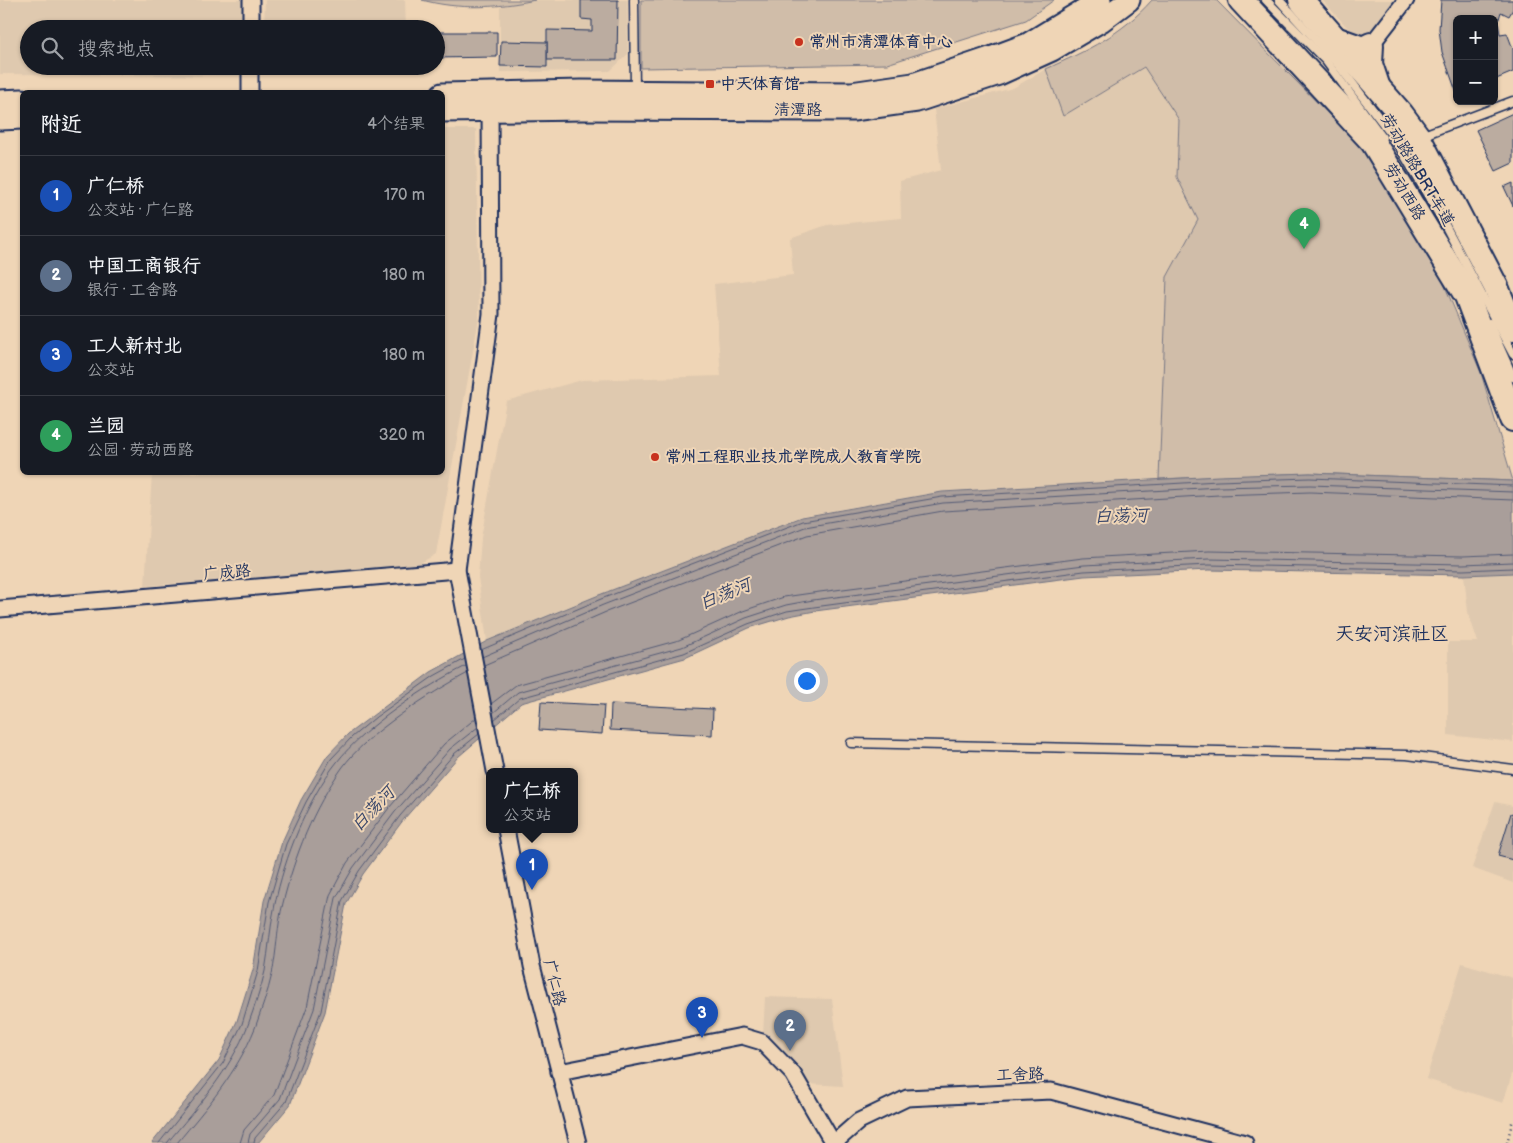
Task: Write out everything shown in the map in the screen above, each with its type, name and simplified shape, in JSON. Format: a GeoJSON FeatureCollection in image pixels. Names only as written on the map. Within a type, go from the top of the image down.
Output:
{"type":"FeatureCollection","features":[{"type":"Feature","properties":{"kind":"main road","name":"清潭路"},"geometry":{"type":"LineString","coordinates":[[445,110],[490,102],[635,92],[851,93],[913,84],[1028,44],[1100,0]]}},
{"type":"Feature","properties":{"kind":"main road","name":"清潭路"},"geometry":{"type":"LineString","coordinates":[[445,94],[490,102],[853,110],[917,101],[999,74],[1052,50],[1101,21],[1130,0]]}},
{"type":"Feature","properties":{"kind":"main road","name":"劳动西路"},"geometry":{"type":"LineString","coordinates":[[1241,0],[1373,142],[1467,296],[1513,419]]}},
{"type":"Feature","properties":{"kind":"main road"},"geometry":{"type":"LineString","coordinates":[[1301,0],[1328,43],[1379,89],[1418,137],[1496,287],[1513,329]]}},
{"type":"Feature","properties":{"kind":"main road"},"geometry":{"type":"LineString","coordinates":[[1328,43],[1363,49],[1371,45],[1370,64],[1379,89]]}},
{"type":"Feature","properties":{"kind":"main road"},"geometry":{"type":"LineString","coordinates":[[0,101],[20,100]]}},
{"type":"Feature","properties":{"kind":"main road"},"geometry":{"type":"LineString","coordinates":[[0,119],[20,118]]}},
{"type":"Feature","properties":{"kind":"street"},"geometry":{"type":"LineString","coordinates":[[250,20],[251,0]]}},
{"type":"Feature","properties":{"kind":"street"},"geometry":{"type":"LineString","coordinates":[[1371,45],[1406,0]]}},
{"type":"Feature","properties":{"kind":"street"},"geometry":{"type":"LineString","coordinates":[[250,75],[250,90]]}},
{"type":"Feature","properties":{"kind":"street"},"geometry":{"type":"LineString","coordinates":[[490,102],[491,314],[457,570],[494,768]]}},
{"type":"Feature","properties":{"kind":"street","name":"广成路"},"geometry":{"type":"LineString","coordinates":[[0,610],[457,570]]}},
{"type":"Feature","properties":{"kind":"street","name":"广仁路"},"geometry":{"type":"LineString","coordinates":[[507,833],[532,966],[578,1143]]}},
{"type":"Feature","properties":{"kind":"street"},"geometry":{"type":"LineString","coordinates":[[559,1072],[742,1036],[762,1042],[793,1074],[834,1143]]}},
{"type":"Feature","properties":{"kind":"street","name":"工舍路"},"geometry":{"type":"LineString","coordinates":[[834,1143],[859,1121],[907,1098],[1051,1091],[1245,1143]]}},
{"type":"Feature","properties":{"kind":"lane"},"geometry":{"type":"LineString","coordinates":[[634,0],[635,92]]}},
{"type":"Feature","properties":{"kind":"lane","name":"劳动路路BRT车道"},"geometry":{"type":"LineString","coordinates":[[1266,0],[1326,62],[1385,142]]}},
{"type":"Feature","properties":{"kind":"lane"},"geometry":{"type":"LineString","coordinates":[[1278,0],[1328,43],[1395,139],[1444,222],[1513,354]]}},
{"type":"Feature","properties":{"kind":"lane"},"geometry":{"type":"LineString","coordinates":[[1418,137],[1513,101]]}},
{"type":"Feature","properties":{"kind":"lane","name":"劳动路路BRT车道"},"geometry":{"type":"LineString","coordinates":[[1400,166],[1471,287],[1513,377]]}},
{"type":"Feature","properties":{"kind":"lane"},"geometry":{"type":"LineString","coordinates":[[851,743],[1407,755],[1513,769]]}},
{"type":"Feature","properties":{"kind":"path"},"geometry":{"type":"LineString","coordinates":[[1507,1143],[1513,1119]]}},
{"type":"Feature","properties":{"kind":"shaded area"},"geometry":{"type":"Polygon","coordinates":[[[0,0],[243,0],[244,20],[20,20],[20,74],[0,74],[0,0]]]}},
{"type":"Feature","properties":{"kind":"shaded area"},"geometry":{"type":"Polygon","coordinates":[[[265,0],[405,0],[406,20],[264,20],[265,0]]]}},
{"type":"Feature","properties":{"kind":"shaded area"},"geometry":{"type":"Polygon","coordinates":[[[422,0],[535,0],[507,5],[464,7],[422,0]]]}},
{"type":"Feature","properties":{"kind":"shaded area"},"geometry":{"type":"Polygon","coordinates":[[[535,0],[627,0],[628,54],[610,71],[500,72],[500,7],[535,0]]]}},
{"type":"Feature","properties":{"kind":"shaded area","name":"常州市清潭体育中心"},"geometry":{"type":"Polygon","coordinates":[[[641,0],[1054,0],[1026,20],[887,64],[641,68],[641,0]]]}},
{"type":"Feature","properties":{"kind":"shaded area"},"geometry":{"type":"Polygon","coordinates":[[[1152,0],[1216,0],[1365,151],[1401,202],[1442,279],[1481,373],[1513,481],[1310,473],[1159,479],[1167,277],[1198,220],[1177,177],[1179,120],[1144,67],[1063,116],[1046,69],[1090,48],[1116,32],[1152,0]]]}},
{"type":"Feature","properties":{"kind":"shaded area"},"geometry":{"type":"Polygon","coordinates":[[[1322,0],[1402,0],[1374,39],[1358,39],[1322,0]]]}},
{"type":"Feature","properties":{"kind":"shaded area"},"geometry":{"type":"Polygon","coordinates":[[[1145,67],[1179,120],[1177,177],[1198,220],[1167,278],[1159,479],[942,492],[802,516],[487,641],[478,577],[481,538],[506,401],[582,380],[721,376],[714,284],[793,275],[790,238],[827,225],[901,218],[900,181],[941,170],[934,109],[1013,88],[1046,69],[1063,116],[1145,67]]]}},
{"type":"Feature","properties":{"kind":"shaded area"},"geometry":{"type":"Polygon","coordinates":[[[122,75],[244,75],[244,76],[122,75]]]}},
{"type":"Feature","properties":{"kind":"shaded area"},"geometry":{"type":"Polygon","coordinates":[[[445,129],[476,129],[479,318],[436,554],[417,565],[145,586],[152,475],[445,475],[445,129]]]}},
{"type":"Feature","properties":{"kind":"shaded area"},"geometry":{"type":"Polygon","coordinates":[[[1513,573],[1513,742],[1448,735],[1448,642],[1478,642],[1468,612],[1464,575],[1513,573]]]}},
{"type":"Feature","properties":{"kind":"shaded area"},"geometry":{"type":"Polygon","coordinates":[[[1495,802],[1513,806],[1513,883],[1472,868],[1495,802]]]}},
{"type":"Feature","properties":{"kind":"shaded area"},"geometry":{"type":"Polygon","coordinates":[[[1462,963],[1513,978],[1513,1071],[1503,1103],[1426,1079],[1462,963]]]}},
{"type":"Feature","properties":{"kind":"shaded area"},"geometry":{"type":"Polygon","coordinates":[[[765,997],[832,999],[843,1086],[807,1084],[763,1035],[765,997]]]}},
{"type":"Feature","properties":{"kind":"water","name":"白荡河"},"geometry":{"type":"Polygon","coordinates":[[[1310,473],[1513,481],[1513,573],[1464,575],[1209,570],[1084,576],[815,611],[789,616],[749,628],[685,658],[521,703],[458,757],[404,819],[363,874],[346,904],[325,1012],[290,1105],[258,1143],[152,1143],[219,1060],[237,1021],[253,970],[264,901],[282,842],[301,800],[327,756],[348,734],[431,672],[487,641],[599,595],[802,517],[942,492],[1218,476],[1310,473]]]}},
{"type":"Feature","properties":{"kind":"building"},"geometry":{"type":"Polygon","coordinates":[[[581,0],[618,0],[617,60],[547,60],[547,30],[592,31],[592,20],[581,19],[581,0]]]}},
{"type":"Feature","properties":{"kind":"building"},"geometry":{"type":"Polygon","coordinates":[[[1441,0],[1513,0],[1513,9],[1509,16],[1501,12],[1498,22],[1498,15],[1453,15],[1453,83],[1442,52],[1439,29],[1441,0]]]}},
{"type":"Feature","properties":{"kind":"building"},"geometry":{"type":"Polygon","coordinates":[[[1498,22],[1500,34],[1507,33],[1513,49],[1513,72],[1498,78],[1498,22]]]}},
{"type":"Feature","properties":{"kind":"building"},"geometry":{"type":"Polygon","coordinates":[[[445,32],[497,32],[497,57],[445,58],[445,32]]]}},
{"type":"Feature","properties":{"kind":"building"},"geometry":{"type":"Polygon","coordinates":[[[501,41],[547,42],[547,67],[500,66],[501,41]]]}},
{"type":"Feature","properties":{"kind":"building"},"geometry":{"type":"Polygon","coordinates":[[[1513,113],[1513,163],[1496,171],[1476,130],[1513,113]]]}},
{"type":"Feature","properties":{"kind":"building"},"geometry":{"type":"Polygon","coordinates":[[[1513,183],[1513,206],[1504,187],[1513,183]]]}},
{"type":"Feature","properties":{"kind":"building"},"geometry":{"type":"Polygon","coordinates":[[[541,702],[604,705],[602,734],[539,730],[541,702]]]}},
{"type":"Feature","properties":{"kind":"building"},"geometry":{"type":"Polygon","coordinates":[[[611,704],[713,709],[712,735],[610,730],[611,704]]]}},
{"type":"Feature","properties":{"kind":"building"},"geometry":{"type":"Polygon","coordinates":[[[1511,813],[1513,814],[1513,860],[1498,856],[1511,813]]]}},
{"type":"Feature","properties":{"kind":"place","name":"常州市清潭体育中心"},"geometry":{"type":"Point","coordinates":[799,42]}},
{"type":"Feature","properties":{"kind":"place","name":"中天体育馆"},"geometry":{"type":"Point","coordinates":[710,84]}},
{"type":"Feature","properties":{"kind":"place","name":"兰园"},"geometry":{"type":"Point","coordinates":[1304,249]}},
{"type":"Feature","properties":{"kind":"place","name":"常州工程职业技术学院成人教育学院"},"geometry":{"type":"Point","coordinates":[655,457]}},
{"type":"Feature","properties":{"kind":"place","name":"广仁桥"},"geometry":{"type":"Point","coordinates":[532,890]}},
{"type":"Feature","properties":{"kind":"place","name":"工人新村北"},"geometry":{"type":"Point","coordinates":[702,1038]}},
{"type":"Feature","properties":{"kind":"place","name":"中国工商银行"},"geometry":{"type":"Point","coordinates":[790,1051]}},
{"type":"Feature","properties":{"kind":"district","name":"天安河滨社区"},"geometry":{"type":"Point","coordinates":[1392,634]}}]}
